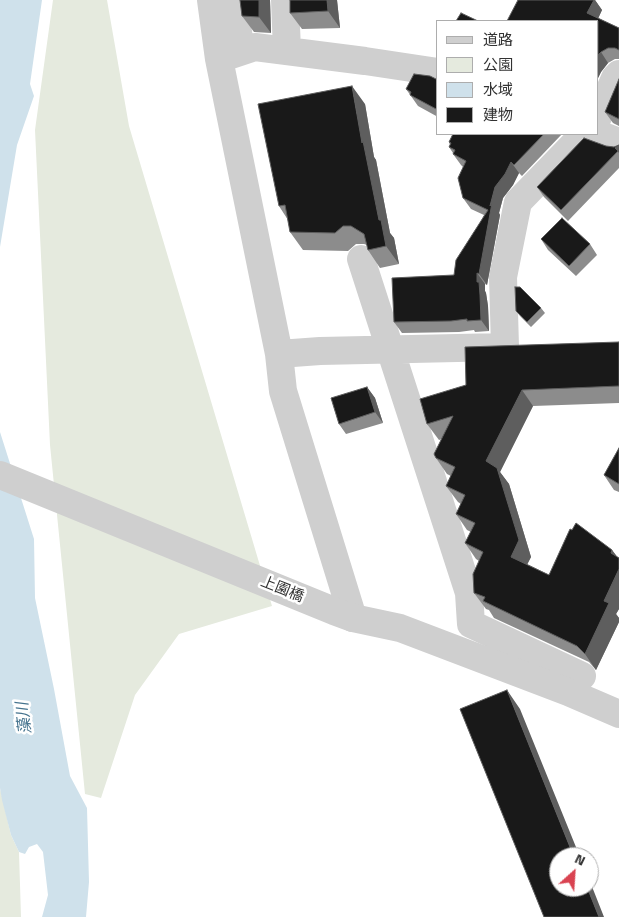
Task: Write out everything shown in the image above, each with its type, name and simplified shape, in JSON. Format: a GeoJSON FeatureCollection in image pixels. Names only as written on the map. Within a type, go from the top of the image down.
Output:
{"type":"FeatureCollection","features":[{"type":"Feature","properties":{"kind":"street"},"geometry":{"type":"LineString","coordinates":[[211,0],[230,55],[279,354],[283,391],[343,614]]}},
{"type":"Feature","properties":{"kind":"street"},"geometry":{"type":"LineString","coordinates":[[230,55],[233,0]]}},
{"type":"Feature","properties":{"kind":"street"},"geometry":{"type":"LineString","coordinates":[[285,0],[287,51]]}},
{"type":"Feature","properties":{"kind":"street"},"geometry":{"type":"LineString","coordinates":[[230,55],[255,47],[436,72]]}},
{"type":"Feature","properties":{"kind":"street"},"geometry":{"type":"LineString","coordinates":[[599,115],[615,78],[619,74]]}},
{"type":"Feature","properties":{"kind":"street"},"geometry":{"type":"LineString","coordinates":[[505,347],[503,277],[518,202],[583,135],[619,142]]}},
{"type":"Feature","properties":{"kind":"street"},"geometry":{"type":"LineString","coordinates":[[361,259],[469,593],[471,624],[575,684],[619,714]]}},
{"type":"Feature","properties":{"kind":"street"},"geometry":{"type":"LineString","coordinates":[[279,354],[389,349],[534,346]]}},
{"type":"Feature","properties":{"kind":"street","name":"上園橋"},"geometry":{"type":"LineString","coordinates":[[0,474],[343,614],[400,628],[575,684]]}},
{"type":"Feature","properties":{"kind":"green space"},"geometry":{"type":"Polygon","coordinates":[[[53,0],[107,0],[129,126],[272,606],[179,634],[135,695],[101,798],[85,794],[50,445],[35,130],[53,0]]]}},
{"type":"Feature","properties":{"kind":"green space"},"geometry":{"type":"Polygon","coordinates":[[[0,788],[11,835],[19,852],[21,917],[0,917],[0,788]]]}},
{"type":"Feature","properties":{"kind":"water"},"geometry":{"type":"Polygon","coordinates":[[[0,0],[42,0],[30,84],[34,96],[17,145],[0,247],[0,0]]]}},
{"type":"Feature","properties":{"kind":"water","name":"藻川"},"geometry":{"type":"Polygon","coordinates":[[[0,432],[34,539],[35,598],[70,776],[87,808],[89,882],[86,917],[42,917],[48,895],[43,852],[37,844],[29,847],[25,854],[19,852],[11,835],[2,800],[0,788],[0,432]]]}},
{"type":"Feature","properties":{"kind":"building"},"geometry":{"type":"Polygon","coordinates":[[[240,0],[259,0],[259,17],[242,16],[240,0]]]}},
{"type":"Feature","properties":{"kind":"building"},"geometry":{"type":"Polygon","coordinates":[[[290,0],[327,0],[328,11],[290,13],[290,0]]]}},
{"type":"Feature","properties":{"kind":"building"},"geometry":{"type":"Polygon","coordinates":[[[518,0],[594,0],[587,13],[619,28],[619,50],[608,48],[599,54],[599,20],[508,20],[518,0]]]}},
{"type":"Feature","properties":{"kind":"building"},"geometry":{"type":"Polygon","coordinates":[[[461,13],[476,20],[457,20],[461,13]]]}},
{"type":"Feature","properties":{"kind":"building"},"geometry":{"type":"Polygon","coordinates":[[[414,74],[430,76],[436,79],[436,109],[410,95],[411,92],[406,89],[414,74]]]}},
{"type":"Feature","properties":{"kind":"building"},"geometry":{"type":"Polygon","coordinates":[[[619,79],[619,119],[605,112],[619,79]]]}},
{"type":"Feature","properties":{"kind":"building"},"geometry":{"type":"Polygon","coordinates":[[[352,86],[362,143],[363,141],[386,246],[368,250],[364,234],[351,226],[343,226],[335,233],[290,232],[285,205],[279,206],[258,104],[352,86]]]}},
{"type":"Feature","properties":{"kind":"building"},"geometry":{"type":"Polygon","coordinates":[[[452,135],[543,135],[514,165],[511,162],[495,187],[479,274],[477,273],[481,320],[394,322],[392,278],[454,275],[456,260],[488,210],[463,198],[458,178],[466,161],[453,154],[455,150],[449,147],[451,143],[449,142],[452,135]]]}},
{"type":"Feature","properties":{"kind":"building"},"geometry":{"type":"Polygon","coordinates":[[[584,138],[606,146],[614,147],[619,145],[615,148],[618,151],[561,210],[537,187],[584,138]]]}},
{"type":"Feature","properties":{"kind":"building"},"geometry":{"type":"Polygon","coordinates":[[[562,218],[590,244],[569,266],[541,239],[562,218]]]}},
{"type":"Feature","properties":{"kind":"building"},"geometry":{"type":"Polygon","coordinates":[[[515,287],[520,287],[541,308],[527,322],[516,311],[515,287]]]}},
{"type":"Feature","properties":{"kind":"building"},"geometry":{"type":"Polygon","coordinates":[[[619,342],[619,386],[522,390],[486,461],[497,468],[519,540],[511,557],[549,575],[570,529],[572,530],[576,523],[612,550],[611,553],[619,558],[619,569],[604,601],[609,603],[585,654],[577,646],[483,601],[485,597],[474,593],[473,574],[483,552],[465,543],[475,523],[456,514],[465,495],[446,486],[455,467],[436,458],[434,454],[453,416],[427,424],[420,399],[466,385],[465,347],[619,342]]]}},
{"type":"Feature","properties":{"kind":"building"},"geometry":{"type":"Polygon","coordinates":[[[367,387],[375,412],[339,424],[331,398],[367,387]]]}},
{"type":"Feature","properties":{"kind":"building"},"geometry":{"type":"Polygon","coordinates":[[[619,448],[619,484],[604,475],[619,448]]]}},
{"type":"Feature","properties":{"kind":"building"},"geometry":{"type":"Polygon","coordinates":[[[507,690],[570,847],[549,847],[549,897],[591,897],[599,917],[544,917],[460,709],[507,690]]]}}]}
